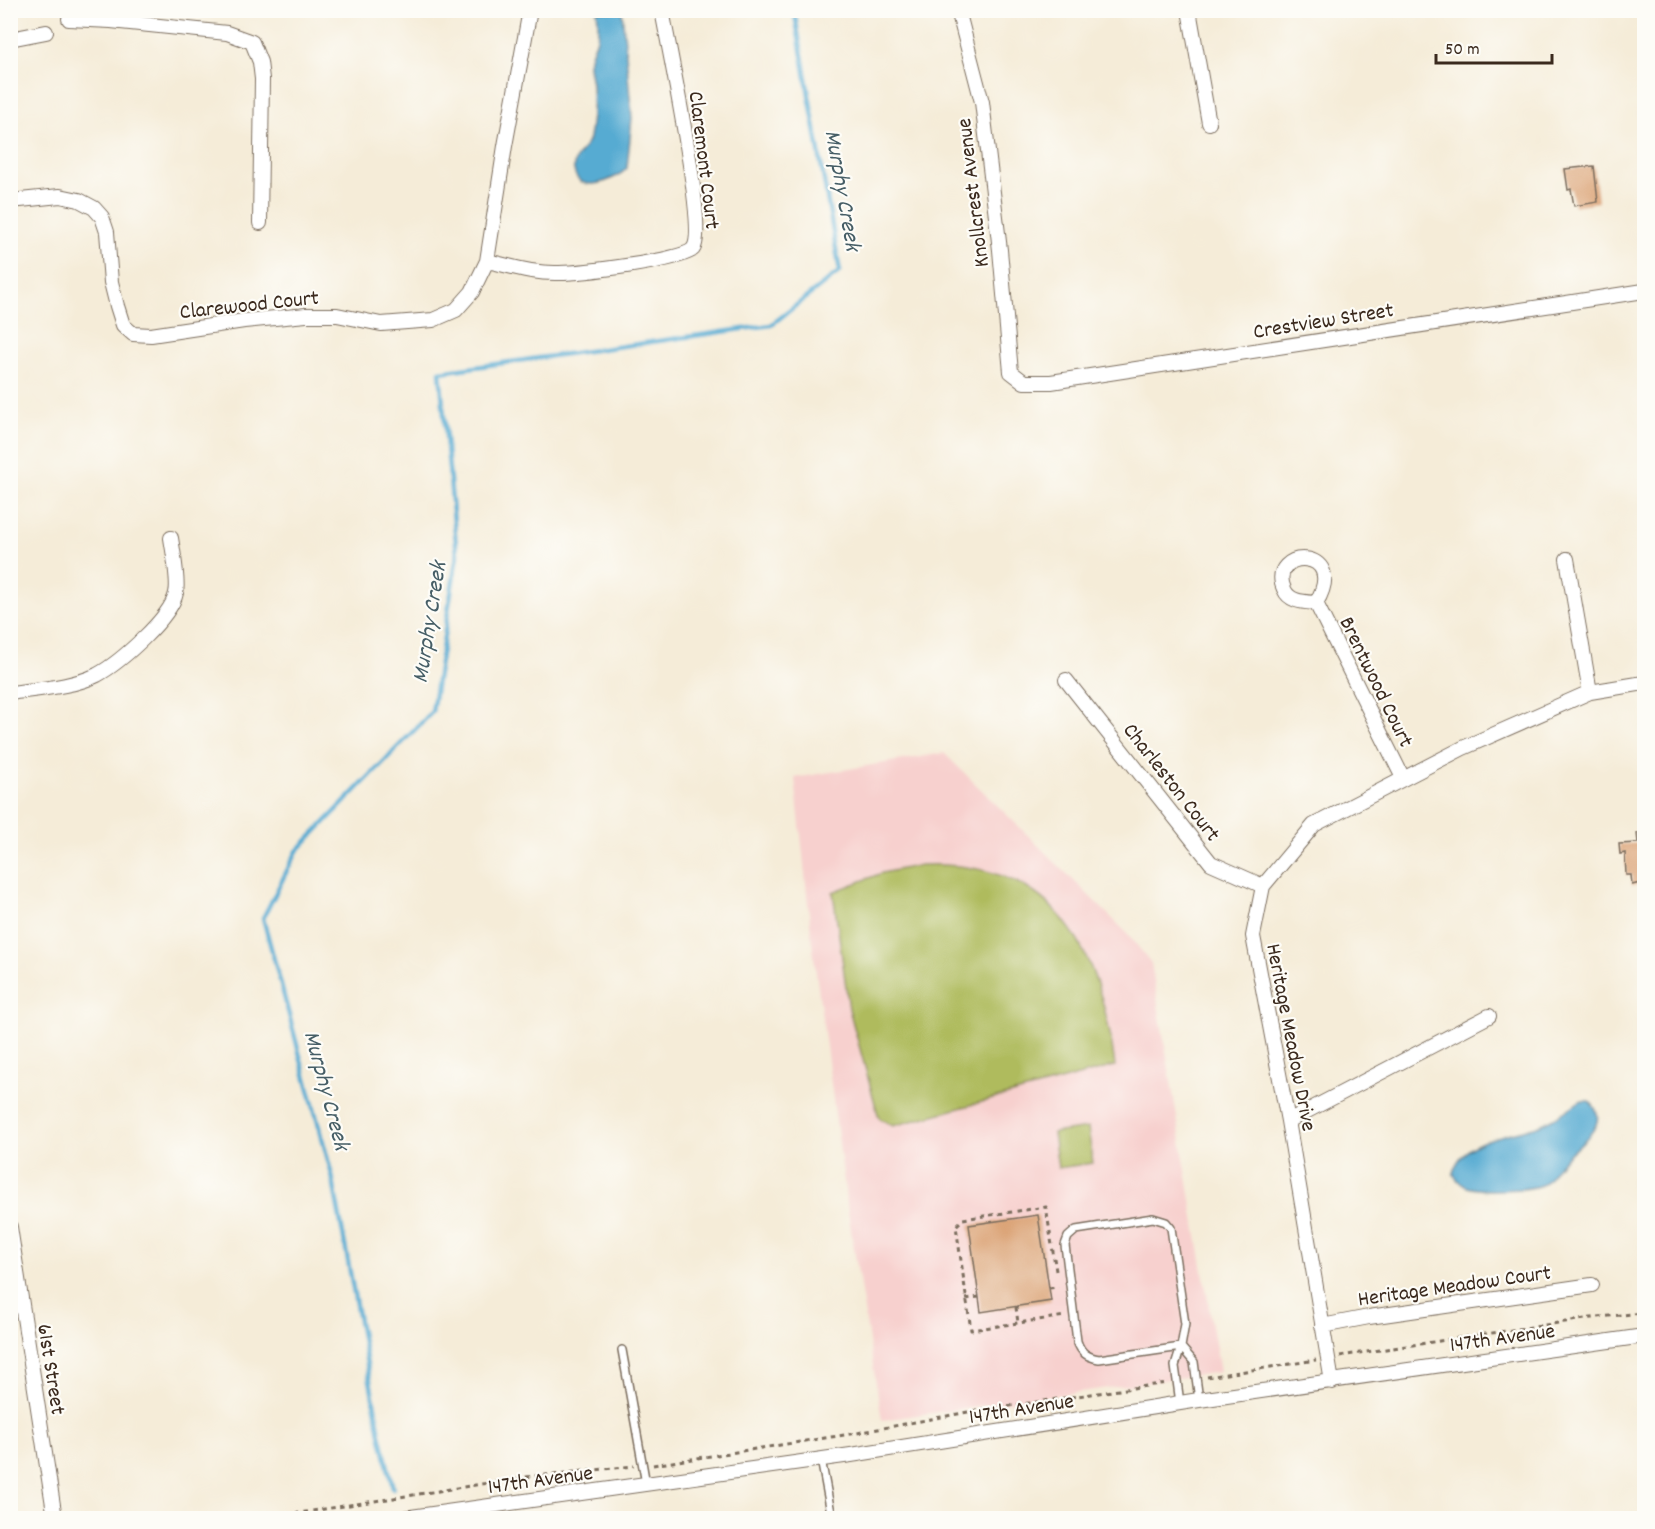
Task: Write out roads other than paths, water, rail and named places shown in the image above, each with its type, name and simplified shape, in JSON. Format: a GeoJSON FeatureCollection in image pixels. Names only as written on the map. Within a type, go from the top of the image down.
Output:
{"type":"FeatureCollection","features":[{"type":"Feature","properties":{"kind":"street","name":"Clarewood Court"},"geometry":{"type":"LineString","coordinates":[[10,201],[60,196],[79,200],[94,208],[102,217],[107,232],[111,282],[117,306],[123,325],[133,334],[151,335],[244,321],[306,315],[337,315],[381,324],[433,320],[456,310],[472,292],[487,261],[530,10]]}},
{"type":"Feature","properties":{"kind":"street","name":"Claremont Court"},"geometry":{"type":"LineString","coordinates":[[487,261],[532,271],[558,273],[663,260],[686,254],[693,249],[697,240],[697,224],[691,172],[662,10]]}},
{"type":"Feature","properties":{"kind":"street","name":"Knollcrest Avenue"},"geometry":{"type":"LineString","coordinates":[[958,10],[982,102],[1000,250],[1011,372]]}},
{"type":"Feature","properties":{"kind":"street"},"geometry":{"type":"LineString","coordinates":[[1189,10],[1209,123]]}},
{"type":"Feature","properties":{"kind":"street"},"geometry":{"type":"LineString","coordinates":[[69,20],[156,18],[228,33],[252,42],[257,50],[262,79],[260,223]]}},
{"type":"Feature","properties":{"kind":"street"},"geometry":{"type":"LineString","coordinates":[[10,39],[46,32]]}},
{"type":"Feature","properties":{"kind":"street","name":"Crestview Street"},"geometry":{"type":"LineString","coordinates":[[1011,372],[1024,382],[1050,382],[1644,291]]}},
{"type":"Feature","properties":{"kind":"street"},"geometry":{"type":"LineString","coordinates":[[10,693],[64,685],[96,675],[144,638],[166,615],[177,592],[171,538]]}},
{"type":"Feature","properties":{"kind":"street"},"geometry":{"type":"LineString","coordinates":[[1567,559],[1590,692]]}},
{"type":"Feature","properties":{"kind":"street","name":"Brentwood Court"},"geometry":{"type":"LineString","coordinates":[[1316,603],[1403,778]]}},
{"type":"Feature","properties":{"kind":"street","name":"Charleston Court"},"geometry":{"type":"LineString","coordinates":[[1066,680],[1211,863],[1263,886]]}},
{"type":"Feature","properties":{"kind":"street","name":"Heritage Meadow Drive"},"geometry":{"type":"LineString","coordinates":[[1332,1382],[1288,1121],[1253,936],[1263,886],[1314,825],[1463,748],[1590,692],[1644,683]]}},
{"type":"Feature","properties":{"kind":"street"},"geometry":{"type":"LineString","coordinates":[[1288,1121],[1489,1016]]}},
{"type":"Feature","properties":{"kind":"street","name":"61st Street"},"geometry":{"type":"LineString","coordinates":[[10,1227],[55,1518]]}},
{"type":"Feature","properties":{"kind":"street","name":"Heritage Meadow Court"},"geometry":{"type":"LineString","coordinates":[[1323,1326],[1369,1317],[1592,1285]]}},
{"type":"Feature","properties":{"kind":"street","name":"147th Avenue"},"geometry":{"type":"LineString","coordinates":[[404,1518],[821,1460],[1199,1400],[1644,1336]]}},
{"type":"Feature","properties":{"kind":"lane"},"geometry":{"type":"LineString","coordinates":[[1180,1403],[1175,1366],[1181,1347],[1185,1324],[1171,1228],[1160,1219],[1153,1218],[1076,1230],[1068,1237],[1064,1253],[1079,1348],[1084,1354],[1099,1359],[1181,1347]]}},
{"type":"Feature","properties":{"kind":"lane"},"geometry":{"type":"LineString","coordinates":[[1181,1347],[1194,1362],[1199,1400]]}},
{"type":"Feature","properties":{"kind":"lane"},"geometry":{"type":"LineString","coordinates":[[622,1350],[646,1484]]}},
{"type":"Feature","properties":{"kind":"lane"},"geometry":{"type":"LineString","coordinates":[[821,1460],[832,1518]]}},
{"type":"Feature","properties":{"kind":"water"},"geometry":{"type":"Polygon","coordinates":[[[597,11],[622,11],[632,118],[627,168],[607,181],[590,184],[577,178],[574,165],[588,142],[590,132],[592,84],[589,64],[598,35],[597,11]]]}},
{"type":"Feature","properties":{"kind":"water"},"geometry":{"type":"Polygon","coordinates":[[[1580,1101],[1589,1101],[1596,1109],[1598,1118],[1596,1126],[1543,1184],[1516,1189],[1492,1190],[1465,1186],[1455,1177],[1453,1173],[1458,1161],[1477,1144],[1540,1125],[1580,1101]]]}},
{"type":"Feature","properties":{"kind":"waterway","name":"Murphy Creek"},"geometry":{"type":"LineString","coordinates":[[393,1488],[380,1434],[332,1175],[263,918],[297,851],[432,712],[457,555],[440,372],[771,325],[840,271],[794,10]]}}]}
